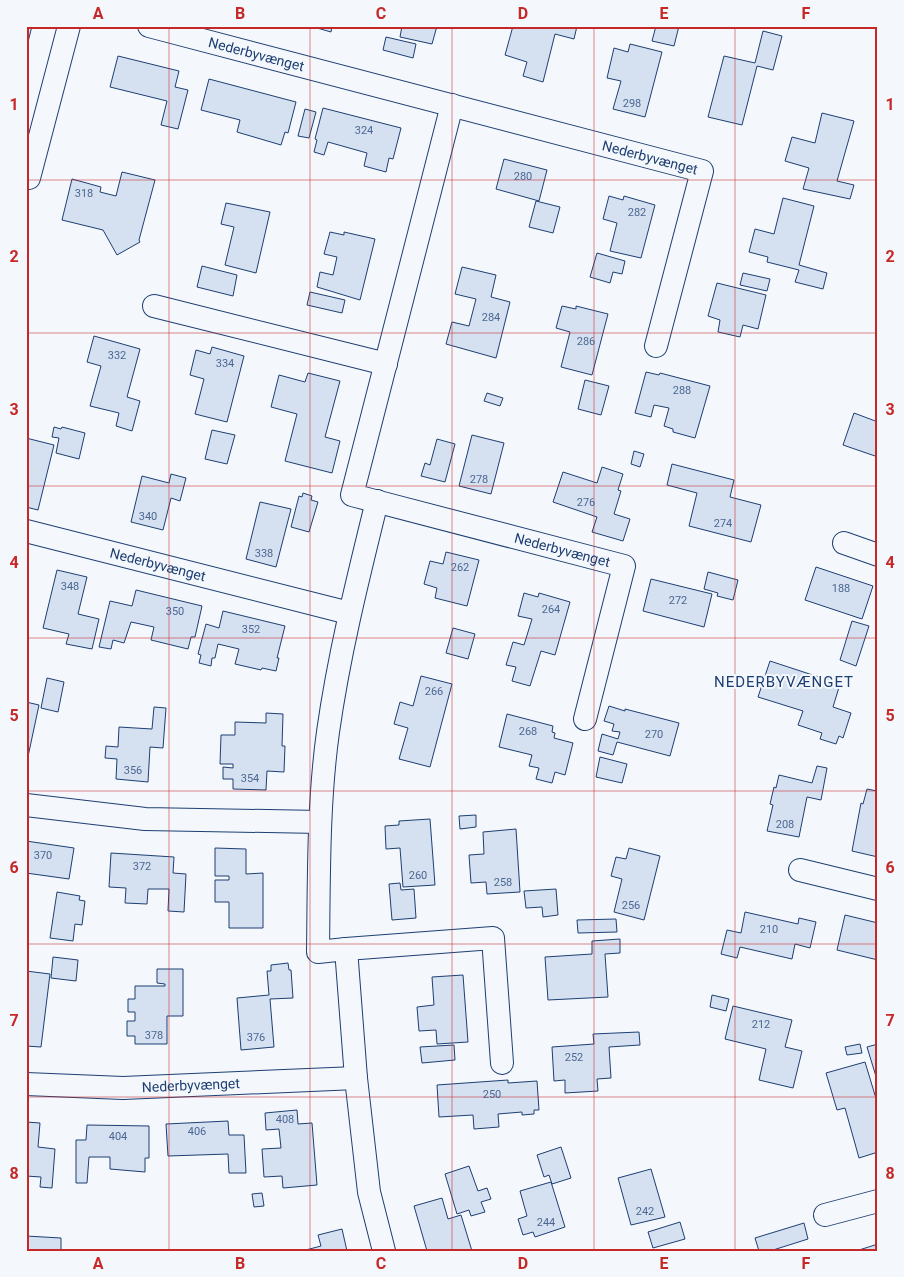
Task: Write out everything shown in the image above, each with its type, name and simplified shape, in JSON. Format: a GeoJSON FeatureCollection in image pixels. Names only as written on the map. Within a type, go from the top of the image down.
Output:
{"type":"FeatureCollection","features":[{"type":"Feature","properties":{"kind":"street"},"geometry":{"type":"LineString","coordinates":[[30,178],[69,26]]}},
{"type":"Feature","properties":{"kind":"street","name":"Nederbyvænget"},"geometry":{"type":"LineString","coordinates":[[149,26],[702,171],[656,346]]}},
{"type":"Feature","properties":{"kind":"street","name":"Nederbyvænget"},"geometry":{"type":"LineString","coordinates":[[452,106],[352,495],[624,566],[585,719]]}},
{"type":"Feature","properties":{"kind":"street"},"geometry":{"type":"LineString","coordinates":[[154,306],[386,364]]}},
{"type":"Feature","properties":{"kind":"street"},"geometry":{"type":"LineString","coordinates":[[377,501],[349,613],[328,732],[320,822],[318,952],[493,938],[502,1063]]}},
{"type":"Feature","properties":{"kind":"street","name":"Nederbyvænget"},"geometry":{"type":"LineString","coordinates":[[26,531],[349,613]]}},
{"type":"Feature","properties":{"kind":"street"},"geometry":{"type":"LineString","coordinates":[[844,543],[878,555]]}},
{"type":"Feature","properties":{"kind":"street"},"geometry":{"type":"LineString","coordinates":[[26,805],[144,819],[320,822]]}},
{"type":"Feature","properties":{"kind":"street"},"geometry":{"type":"LineString","coordinates":[[800,870],[878,889]]}},
{"type":"Feature","properties":{"kind":"street"},"geometry":{"type":"LineString","coordinates":[[346,949],[356,1078],[369,1192],[384,1251]]}},
{"type":"Feature","properties":{"kind":"street","name":"Nederbyvænget"},"geometry":{"type":"LineString","coordinates":[[26,1084],[123,1088],[356,1078]]}},
{"type":"Feature","properties":{"kind":"street"},"geometry":{"type":"LineString","coordinates":[[825,1215],[878,1200]]}},
{"type":"Feature","properties":{"kind":"building"},"geometry":{"type":"Polygon","coordinates":[[[26,26],[32,26],[26,50],[26,26]]]}},
{"type":"Feature","properties":{"kind":"building"},"geometry":{"type":"Polygon","coordinates":[[[310,26],[332,26],[331,32],[310,26]]]}},
{"type":"Feature","properties":{"kind":"building"},"geometry":{"type":"Polygon","coordinates":[[[402,26],[437,26],[432,44],[400,37],[402,26]]]}},
{"type":"Feature","properties":{"kind":"building"},"geometry":{"type":"Polygon","coordinates":[[[513,26],[577,26],[574,39],[555,34],[543,82],[523,76],[527,62],[505,55],[513,26]]]}},
{"type":"Feature","properties":{"kind":"building"},"geometry":{"type":"Polygon","coordinates":[[[656,26],[679,26],[674,46],[652,41],[656,26]]]}},
{"type":"Feature","properties":{"kind":"building"},"geometry":{"type":"Polygon","coordinates":[[[763,31],[782,36],[773,70],[757,66],[742,125],[708,117],[724,56],[755,63],[763,31]]]}},
{"type":"Feature","properties":{"kind":"building"},"geometry":{"type":"Polygon","coordinates":[[[386,37],[416,44],[413,58],[383,50],[386,37]]]}},
{"type":"Feature","properties":{"kind":"building"},"geometry":{"type":"Polygon","coordinates":[[[630,44],[662,52],[645,117],[613,109],[621,81],[607,78],[614,48],[628,52],[630,44]]]}},
{"type":"Feature","properties":{"kind":"building"},"geometry":{"type":"Polygon","coordinates":[[[118,56],[179,71],[175,87],[188,90],[178,129],[161,125],[167,101],[110,87],[118,56]]]}},
{"type":"Feature","properties":{"kind":"building"},"geometry":{"type":"Polygon","coordinates":[[[209,79],[296,102],[288,133],[285,132],[281,145],[237,132],[240,120],[201,110],[209,79]]]}},
{"type":"Feature","properties":{"kind":"building"},"geometry":{"type":"Polygon","coordinates":[[[323,108],[401,128],[393,159],[389,158],[386,172],[364,166],[367,153],[328,142],[324,155],[314,152],[317,140],[315,139],[323,108]]]}},
{"type":"Feature","properties":{"kind":"building"},"geometry":{"type":"Polygon","coordinates":[[[305,109],[316,112],[309,138],[298,136],[305,109]]]}},
{"type":"Feature","properties":{"kind":"building"},"geometry":{"type":"Polygon","coordinates":[[[822,113],[854,121],[837,181],[854,185],[850,199],[803,189],[809,168],[785,161],[792,137],[815,143],[822,113]]]}},
{"type":"Feature","properties":{"kind":"building"},"geometry":{"type":"Polygon","coordinates":[[[504,159],[547,170],[539,201],[496,189],[504,159]]]}},
{"type":"Feature","properties":{"kind":"building"},"geometry":{"type":"Polygon","coordinates":[[[122,172],[155,180],[140,242],[117,255],[103,230],[62,220],[72,179],[101,187],[100,192],[116,196],[122,172]]]}},
{"type":"Feature","properties":{"kind":"building"},"geometry":{"type":"Polygon","coordinates":[[[609,196],[623,200],[624,196],[655,205],[641,258],[610,251],[617,223],[603,219],[609,196]]]}},
{"type":"Feature","properties":{"kind":"building"},"geometry":{"type":"Polygon","coordinates":[[[783,198],[814,206],[799,265],[827,273],[823,289],[795,282],[799,270],[767,262],[768,257],[749,252],[755,229],[774,234],[783,198]]]}},
{"type":"Feature","properties":{"kind":"building"},"geometry":{"type":"Polygon","coordinates":[[[536,201],[560,207],[553,233],[529,227],[536,201]]]}},
{"type":"Feature","properties":{"kind":"building"},"geometry":{"type":"Polygon","coordinates":[[[226,203],[270,212],[256,273],[225,265],[234,227],[221,224],[226,203]]]}},
{"type":"Feature","properties":{"kind":"building"},"geometry":{"type":"Polygon","coordinates":[[[330,232],[344,235],[344,232],[375,239],[360,300],[317,287],[320,272],[333,275],[337,257],[324,254],[330,232]]]}},
{"type":"Feature","properties":{"kind":"building"},"geometry":{"type":"Polygon","coordinates":[[[597,253],[625,261],[622,274],[613,272],[610,283],[590,277],[597,253]]]}},
{"type":"Feature","properties":{"kind":"building"},"geometry":{"type":"Polygon","coordinates":[[[202,266],[237,275],[233,296],[197,287],[202,266]]]}},
{"type":"Feature","properties":{"kind":"building"},"geometry":{"type":"Polygon","coordinates":[[[462,267],[496,275],[491,297],[510,302],[496,358],[446,344],[452,322],[469,326],[476,299],[455,294],[462,267]]]}},
{"type":"Feature","properties":{"kind":"building"},"geometry":{"type":"Polygon","coordinates":[[[743,273],[770,279],[767,291],[740,285],[743,273]]]}},
{"type":"Feature","properties":{"kind":"building"},"geometry":{"type":"Polygon","coordinates":[[[717,283],[766,295],[758,329],[743,325],[740,337],[718,332],[720,320],[708,316],[717,283]]]}},
{"type":"Feature","properties":{"kind":"building"},"geometry":{"type":"Polygon","coordinates":[[[310,292],[345,300],[342,313],[307,305],[310,292]]]}},
{"type":"Feature","properties":{"kind":"building"},"geometry":{"type":"Polygon","coordinates":[[[562,306],[576,309],[576,306],[608,314],[592,375],[561,367],[570,332],[556,328],[562,306]]]}},
{"type":"Feature","properties":{"kind":"building"},"geometry":{"type":"Polygon","coordinates":[[[94,336],[140,349],[127,397],[140,401],[132,431],[116,426],[119,413],[90,406],[101,366],[87,362],[94,336]]]}},
{"type":"Feature","properties":{"kind":"building"},"geometry":{"type":"Polygon","coordinates":[[[212,347],[244,356],[227,422],[195,414],[204,379],[190,375],[196,350],[210,354],[212,347]]]}},
{"type":"Feature","properties":{"kind":"building"},"geometry":{"type":"Polygon","coordinates":[[[646,372],[659,375],[660,373],[710,386],[695,438],[673,432],[673,429],[664,426],[669,408],[654,405],[651,417],[635,413],[646,372]]]}},
{"type":"Feature","properties":{"kind":"building"},"geometry":{"type":"Polygon","coordinates":[[[308,373],[340,381],[325,437],[340,441],[332,473],[285,461],[297,414],[271,407],[279,375],[305,382],[308,373]]]}},
{"type":"Feature","properties":{"kind":"building"},"geometry":{"type":"Polygon","coordinates":[[[585,380],[609,386],[601,415],[578,409],[585,380]]]}},
{"type":"Feature","properties":{"kind":"building"},"geometry":{"type":"Polygon","coordinates":[[[487,393],[503,398],[500,406],[484,401],[487,393]]]}},
{"type":"Feature","properties":{"kind":"building"},"geometry":{"type":"Polygon","coordinates":[[[854,413],[878,422],[878,457],[843,445],[854,413]]]}},
{"type":"Feature","properties":{"kind":"building"},"geometry":{"type":"Polygon","coordinates":[[[54,427],[61,429],[62,427],[85,433],[79,459],[56,453],[59,438],[52,437],[54,427]]]}},
{"type":"Feature","properties":{"kind":"building"},"geometry":{"type":"Polygon","coordinates":[[[212,430],[235,435],[227,464],[205,459],[212,430]]]}},
{"type":"Feature","properties":{"kind":"building"},"geometry":{"type":"Polygon","coordinates":[[[472,435],[504,443],[491,494],[459,486],[472,435]]]}},
{"type":"Feature","properties":{"kind":"building"},"geometry":{"type":"Polygon","coordinates":[[[26,438],[54,445],[38,510],[26,507],[26,438]]]}},
{"type":"Feature","properties":{"kind":"building"},"geometry":{"type":"Polygon","coordinates":[[[437,439],[455,444],[445,482],[421,476],[425,463],[430,465],[437,439]]]}},
{"type":"Feature","properties":{"kind":"building"},"geometry":{"type":"Polygon","coordinates":[[[634,451],[644,454],[640,467],[631,464],[634,451]]]}},
{"type":"Feature","properties":{"kind":"building"},"geometry":{"type":"Polygon","coordinates":[[[672,464],[734,480],[730,497],[761,505],[751,542],[689,526],[697,493],[667,485],[672,464]]]}},
{"type":"Feature","properties":{"kind":"building"},"geometry":{"type":"Polygon","coordinates":[[[602,467],[623,474],[618,490],[621,491],[614,514],[630,519],[623,541],[592,532],[597,517],[553,502],[563,472],[597,483],[602,467]]]}},
{"type":"Feature","properties":{"kind":"building"},"geometry":{"type":"Polygon","coordinates":[[[171,474],[186,478],[180,501],[171,498],[163,530],[131,522],[142,476],[169,483],[171,474]]]}},
{"type":"Feature","properties":{"kind":"building"},"geometry":{"type":"Polygon","coordinates":[[[303,493],[312,496],[311,500],[318,502],[309,532],[291,527],[299,496],[302,497],[303,493]]]}},
{"type":"Feature","properties":{"kind":"building"},"geometry":{"type":"Polygon","coordinates":[[[260,502],[291,509],[276,567],[246,559],[260,502]]]}},
{"type":"Feature","properties":{"kind":"building"},"geometry":{"type":"Polygon","coordinates":[[[446,552],[479,560],[467,606],[435,598],[437,588],[424,584],[430,561],[443,564],[446,552]]]}},
{"type":"Feature","properties":{"kind":"building"},"geometry":{"type":"Polygon","coordinates":[[[816,567],[873,586],[862,619],[805,600],[816,567]]]}},
{"type":"Feature","properties":{"kind":"building"},"geometry":{"type":"Polygon","coordinates":[[[57,570],[87,577],[78,614],[99,619],[92,649],[66,644],[69,634],[43,628],[57,570]]]}},
{"type":"Feature","properties":{"kind":"building"},"geometry":{"type":"Polygon","coordinates":[[[708,572],[738,580],[733,600],[717,596],[718,593],[704,589],[708,572]]]}},
{"type":"Feature","properties":{"kind":"building"},"geometry":{"type":"Polygon","coordinates":[[[651,579],[712,594],[704,627],[643,611],[651,579]]]}},
{"type":"Feature","properties":{"kind":"building"},"geometry":{"type":"Polygon","coordinates":[[[136,590],[202,606],[195,637],[191,637],[188,649],[151,640],[154,627],[131,622],[124,643],[113,640],[111,649],[99,647],[110,601],[132,606],[136,590]]]}},
{"type":"Feature","properties":{"kind":"building"},"geometry":{"type":"Polygon","coordinates":[[[524,593],[538,597],[539,593],[570,602],[555,655],[541,651],[530,686],[512,681],[516,667],[506,665],[513,642],[524,645],[532,619],[518,616],[524,593]]]}},
{"type":"Feature","properties":{"kind":"building"},"geometry":{"type":"Polygon","coordinates":[[[223,611],[285,626],[277,658],[279,658],[276,671],[262,668],[261,670],[235,664],[239,649],[218,644],[211,666],[199,663],[201,655],[198,654],[206,624],[219,628],[223,611]]]}},
{"type":"Feature","properties":{"kind":"building"},"geometry":{"type":"Polygon","coordinates":[[[852,621],[869,626],[856,666],[840,660],[852,621]]]}},
{"type":"Feature","properties":{"kind":"building"},"geometry":{"type":"Polygon","coordinates":[[[453,628],[475,634],[468,659],[446,653],[453,628]]]}},
{"type":"Feature","properties":{"kind":"building"},"geometry":{"type":"Polygon","coordinates":[[[770,661],[840,684],[833,707],[851,713],[843,738],[839,736],[836,744],[820,739],[822,733],[798,725],[803,711],[758,697],[770,661]]]}},
{"type":"Feature","properties":{"kind":"building"},"geometry":{"type":"Polygon","coordinates":[[[421,676],[452,684],[430,767],[399,759],[408,728],[394,724],[400,702],[413,706],[421,676]]]}},
{"type":"Feature","properties":{"kind":"building"},"geometry":{"type":"Polygon","coordinates":[[[47,678],[64,682],[58,712],[41,708],[47,678]]]}},
{"type":"Feature","properties":{"kind":"building"},"geometry":{"type":"Polygon","coordinates":[[[26,702],[39,705],[26,766],[26,702]]]}},
{"type":"Feature","properties":{"kind":"building"},"geometry":{"type":"Polygon","coordinates":[[[609,706],[679,723],[670,756],[617,742],[613,755],[598,751],[602,734],[618,739],[620,732],[612,731],[614,724],[604,721],[609,706]]]}},
{"type":"Feature","properties":{"kind":"building"},"geometry":{"type":"Polygon","coordinates":[[[154,707],[166,708],[163,748],[150,747],[148,782],[116,779],[117,759],[105,758],[106,746],[118,747],[119,727],[152,729],[154,707]]]}},
{"type":"Feature","properties":{"kind":"building"},"geometry":{"type":"Polygon","coordinates":[[[266,713],[283,714],[282,746],[285,746],[284,772],[267,771],[266,790],[233,789],[233,779],[223,779],[223,767],[233,768],[233,764],[220,764],[221,735],[235,735],[235,722],[266,723],[266,713]]]}},
{"type":"Feature","properties":{"kind":"building"},"geometry":{"type":"Polygon","coordinates":[[[507,714],[553,726],[554,738],[573,743],[565,775],[555,772],[552,783],[536,779],[539,768],[529,766],[532,755],[499,747],[507,714]]]}},
{"type":"Feature","properties":{"kind":"building"},"geometry":{"type":"Polygon","coordinates":[[[600,757],[627,764],[622,783],[596,777],[600,757]]]}},
{"type":"Feature","properties":{"kind":"building"},"geometry":{"type":"Polygon","coordinates":[[[817,766],[827,768],[821,800],[807,797],[799,837],[767,831],[773,805],[770,804],[779,775],[812,783],[817,766]]]}},
{"type":"Feature","properties":{"kind":"building"},"geometry":{"type":"Polygon","coordinates":[[[867,789],[877,791],[878,789],[878,857],[852,851],[861,803],[863,804],[867,789]]]}},
{"type":"Feature","properties":{"kind":"building"},"geometry":{"type":"Polygon","coordinates":[[[476,815],[476,827],[460,829],[459,816],[476,815]]]}},
{"type":"Feature","properties":{"kind":"building"},"geometry":{"type":"Polygon","coordinates":[[[430,819],[435,885],[403,887],[400,848],[386,849],[385,826],[399,825],[399,821],[430,819]]]}},
{"type":"Feature","properties":{"kind":"building"},"geometry":{"type":"Polygon","coordinates":[[[516,829],[520,892],[487,894],[486,882],[471,883],[469,855],[484,854],[483,832],[516,829]]]}},
{"type":"Feature","properties":{"kind":"building"},"geometry":{"type":"Polygon","coordinates":[[[26,841],[74,848],[69,879],[26,873],[26,841]]]}},
{"type":"Feature","properties":{"kind":"building"},"geometry":{"type":"Polygon","coordinates":[[[215,848],[246,849],[246,874],[263,873],[263,928],[229,928],[229,902],[215,902],[215,880],[229,880],[229,876],[215,876],[215,848]]]}},
{"type":"Feature","properties":{"kind":"building"},"geometry":{"type":"Polygon","coordinates":[[[629,848],[660,856],[644,920],[614,912],[622,879],[611,876],[616,857],[626,859],[629,848]]]}},
{"type":"Feature","properties":{"kind":"building"},"geometry":{"type":"Polygon","coordinates":[[[111,853],[174,857],[173,873],[186,874],[184,912],[168,911],[169,889],[148,889],[147,904],[125,903],[126,888],[109,887],[111,853]]]}},
{"type":"Feature","properties":{"kind":"building"},"geometry":{"type":"Polygon","coordinates":[[[400,883],[401,890],[414,889],[416,918],[392,920],[389,884],[400,883]]]}},
{"type":"Feature","properties":{"kind":"building"},"geometry":{"type":"Polygon","coordinates":[[[556,889],[558,915],[543,917],[542,907],[526,908],[524,891],[556,889]]]}},
{"type":"Feature","properties":{"kind":"building"},"geometry":{"type":"Polygon","coordinates":[[[57,892],[80,896],[79,900],[85,901],[82,925],[75,924],[73,941],[50,938],[57,892]]]}},
{"type":"Feature","properties":{"kind":"building"},"geometry":{"type":"Polygon","coordinates":[[[745,912],[798,924],[799,918],[816,922],[810,948],[795,944],[792,959],[740,947],[737,958],[721,954],[727,930],[741,933],[745,912]]]}},
{"type":"Feature","properties":{"kind":"building"},"geometry":{"type":"Polygon","coordinates":[[[845,915],[878,923],[878,960],[837,950],[845,915]]]}},
{"type":"Feature","properties":{"kind":"building"},"geometry":{"type":"Polygon","coordinates":[[[616,919],[617,932],[578,933],[577,920],[616,919]]]}},
{"type":"Feature","properties":{"kind":"building"},"geometry":{"type":"Polygon","coordinates":[[[620,939],[620,953],[605,954],[608,997],[548,1000],[545,957],[592,954],[592,941],[620,939]]]}},
{"type":"Feature","properties":{"kind":"building"},"geometry":{"type":"Polygon","coordinates":[[[53,957],[78,960],[76,981],[51,978],[53,957]]]}},
{"type":"Feature","properties":{"kind":"building"},"geometry":{"type":"Polygon","coordinates":[[[288,963],[289,970],[291,970],[293,998],[270,999],[274,1047],[241,1050],[237,998],[269,995],[267,971],[271,971],[271,965],[288,963]]]}},
{"type":"Feature","properties":{"kind":"building"},"geometry":{"type":"Polygon","coordinates":[[[157,969],[183,969],[183,1016],[167,1016],[167,1044],[135,1044],[135,1036],[127,1036],[127,1021],[135,1021],[135,1012],[128,1012],[128,999],[135,999],[135,986],[165,986],[165,984],[157,983],[157,969]]]}},
{"type":"Feature","properties":{"kind":"building"},"geometry":{"type":"Polygon","coordinates":[[[26,971],[50,974],[41,1047],[26,1046],[26,971]]]}},
{"type":"Feature","properties":{"kind":"building"},"geometry":{"type":"Polygon","coordinates":[[[463,975],[468,1042],[437,1044],[436,1030],[419,1031],[417,1007],[434,1005],[432,977],[463,975]]]}},
{"type":"Feature","properties":{"kind":"building"},"geometry":{"type":"Polygon","coordinates":[[[712,995],[729,999],[726,1011],[710,1007],[712,995]]]}},
{"type":"Feature","properties":{"kind":"building"},"geometry":{"type":"Polygon","coordinates":[[[733,1006],[792,1020],[785,1047],[802,1051],[793,1088],[759,1080],[766,1049],[725,1039],[733,1006]]]}},
{"type":"Feature","properties":{"kind":"building"},"geometry":{"type":"Polygon","coordinates":[[[639,1032],[640,1045],[609,1047],[611,1078],[597,1079],[598,1091],[565,1093],[565,1080],[554,1081],[552,1047],[594,1044],[593,1034],[639,1032]]]}},
{"type":"Feature","properties":{"kind":"building"},"geometry":{"type":"Polygon","coordinates":[[[860,1044],[862,1053],[847,1055],[845,1047],[860,1044]]]}},
{"type":"Feature","properties":{"kind":"building"},"geometry":{"type":"Polygon","coordinates":[[[878,1044],[878,1083],[867,1047],[878,1044]]]}},
{"type":"Feature","properties":{"kind":"building"},"geometry":{"type":"Polygon","coordinates":[[[454,1045],[455,1060],[422,1063],[420,1047],[454,1045]]]}},
{"type":"Feature","properties":{"kind":"building"},"geometry":{"type":"Polygon","coordinates":[[[865,1062],[878,1105],[878,1152],[859,1158],[845,1108],[837,1110],[826,1073],[865,1062]]]}},
{"type":"Feature","properties":{"kind":"building"},"geometry":{"type":"Polygon","coordinates":[[[508,1080],[508,1083],[537,1081],[539,1110],[534,1110],[534,1114],[522,1115],[522,1112],[498,1114],[499,1127],[474,1129],[473,1115],[439,1117],[437,1085],[508,1080]]]}},
{"type":"Feature","properties":{"kind":"building"},"geometry":{"type":"Polygon","coordinates":[[[297,1110],[298,1124],[312,1123],[317,1185],[283,1188],[282,1176],[264,1177],[262,1149],[281,1148],[279,1129],[266,1130],[265,1113],[297,1110]]]}},
{"type":"Feature","properties":{"kind":"building"},"geometry":{"type":"Polygon","coordinates":[[[228,1121],[229,1135],[244,1135],[246,1173],[229,1173],[228,1154],[168,1156],[166,1124],[228,1121]]]}},
{"type":"Feature","properties":{"kind":"building"},"geometry":{"type":"Polygon","coordinates":[[[26,1122],[40,1123],[38,1147],[55,1149],[52,1188],[40,1187],[41,1177],[26,1176],[26,1122]]]}},
{"type":"Feature","properties":{"kind":"building"},"geometry":{"type":"Polygon","coordinates":[[[87,1125],[149,1126],[149,1158],[145,1158],[145,1172],[110,1169],[110,1157],[89,1157],[87,1183],[76,1183],[76,1140],[86,1140],[87,1125]]]}},
{"type":"Feature","properties":{"kind":"building"},"geometry":{"type":"Polygon","coordinates":[[[561,1147],[571,1178],[552,1184],[549,1175],[544,1177],[537,1155],[561,1147]]]}},
{"type":"Feature","properties":{"kind":"building"},"geometry":{"type":"Polygon","coordinates":[[[469,1166],[478,1191],[487,1188],[491,1199],[481,1202],[485,1212],[471,1216],[469,1210],[457,1214],[445,1174],[469,1166]]]}},
{"type":"Feature","properties":{"kind":"building"},"geometry":{"type":"Polygon","coordinates":[[[651,1169],[665,1217],[631,1225],[618,1178],[651,1169]]]}},
{"type":"Feature","properties":{"kind":"building"},"geometry":{"type":"Polygon","coordinates":[[[551,1182],[565,1227],[535,1237],[533,1232],[523,1235],[518,1219],[527,1216],[520,1191],[551,1182]]]}},
{"type":"Feature","properties":{"kind":"building"},"geometry":{"type":"Polygon","coordinates":[[[262,1193],[264,1206],[254,1207],[252,1194],[262,1193]]]}},
{"type":"Feature","properties":{"kind":"building"},"geometry":{"type":"Polygon","coordinates":[[[442,1198],[448,1219],[461,1215],[472,1251],[427,1251],[414,1206],[442,1198]]]}},
{"type":"Feature","properties":{"kind":"building"},"geometry":{"type":"Polygon","coordinates":[[[680,1222],[685,1239],[653,1248],[648,1232],[680,1222]]]}},
{"type":"Feature","properties":{"kind":"building"},"geometry":{"type":"Polygon","coordinates":[[[804,1223],[808,1239],[770,1251],[759,1251],[755,1238],[804,1223]]]}},
{"type":"Feature","properties":{"kind":"building"},"geometry":{"type":"Polygon","coordinates":[[[342,1229],[347,1251],[302,1251],[321,1246],[318,1235],[342,1229]]]}},
{"type":"Feature","properties":{"kind":"building"},"geometry":{"type":"Polygon","coordinates":[[[26,1236],[61,1238],[61,1251],[26,1251],[26,1236]]]}},
{"type":"Feature","properties":{"kind":"building"},"geometry":{"type":"Polygon","coordinates":[[[878,1244],[878,1251],[859,1250],[878,1244]]]}},
{"type":"Feature","properties":{"kind":"district","name":"NEDERBYVÆNGET"},"geometry":{"type":"Point","coordinates":[784,682]}}]}
